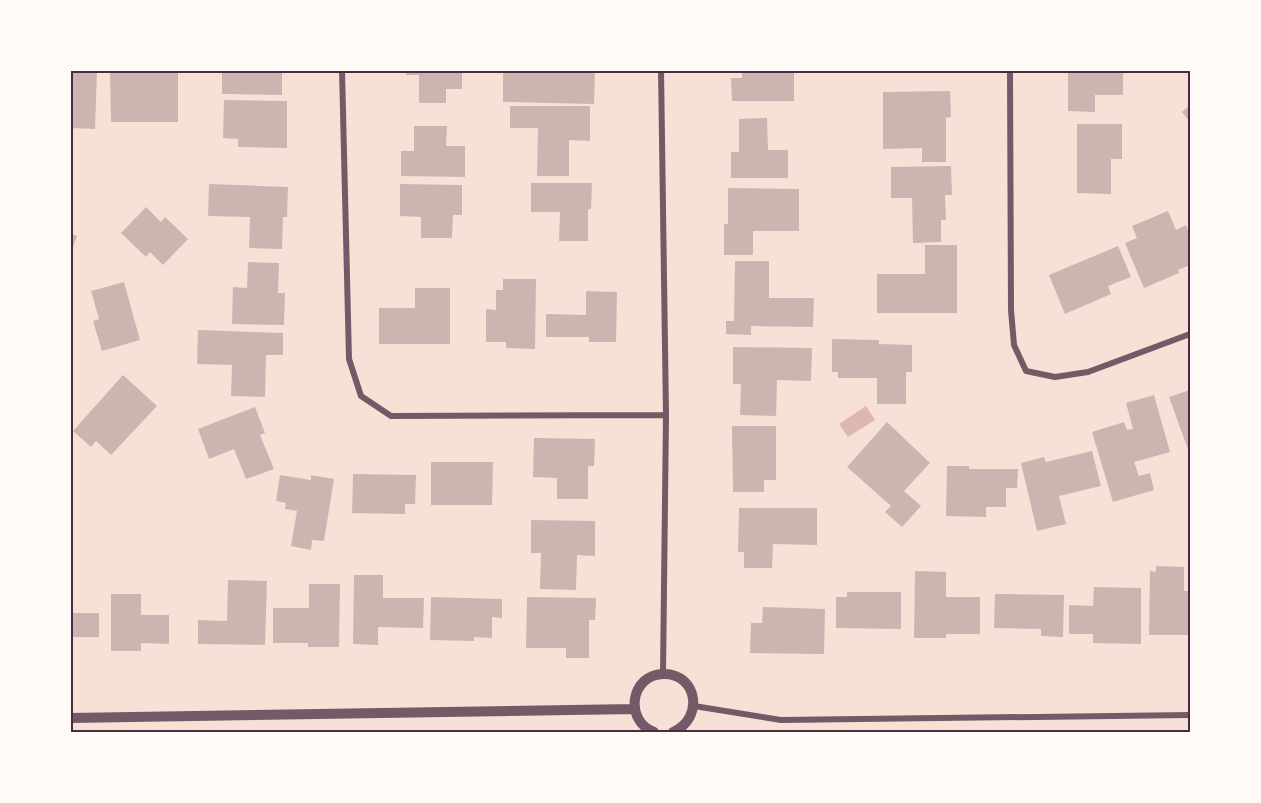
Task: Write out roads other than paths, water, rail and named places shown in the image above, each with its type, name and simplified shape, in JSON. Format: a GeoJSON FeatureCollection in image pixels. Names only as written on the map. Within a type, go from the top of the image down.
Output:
{"type":"FeatureCollection","features":[{"type":"Feature","properties":{"kind":"street"},"geometry":{"type":"LineString","coordinates":[[342,70],[349,359],[361,396],[391,416],[666,415]]}},
{"type":"Feature","properties":{"kind":"street"},"geometry":{"type":"LineString","coordinates":[[661,70],[666,415],[663,674]]}},
{"type":"Feature","properties":{"kind":"street"},"geometry":{"type":"LineString","coordinates":[[1010,70],[1011,310],[1014,345],[1026,371],[1055,377],[1088,372],[1191,334]]}},
{"type":"Feature","properties":{"kind":"street"},"geometry":{"type":"LineString","coordinates":[[654,732],[643,726],[637,718],[634,699],[637,689],[644,681],[663,674],[673,675],[682,680],[689,687],[693,696],[694,706],[687,724],[673,732]]}},
{"type":"Feature","properties":{"kind":"street"},"geometry":{"type":"LineString","coordinates":[[694,706],[781,720],[1191,715]]}},
{"type":"Feature","properties":{"kind":"street"},"geometry":{"type":"LineString","coordinates":[[70,718],[634,709]]}}]}
